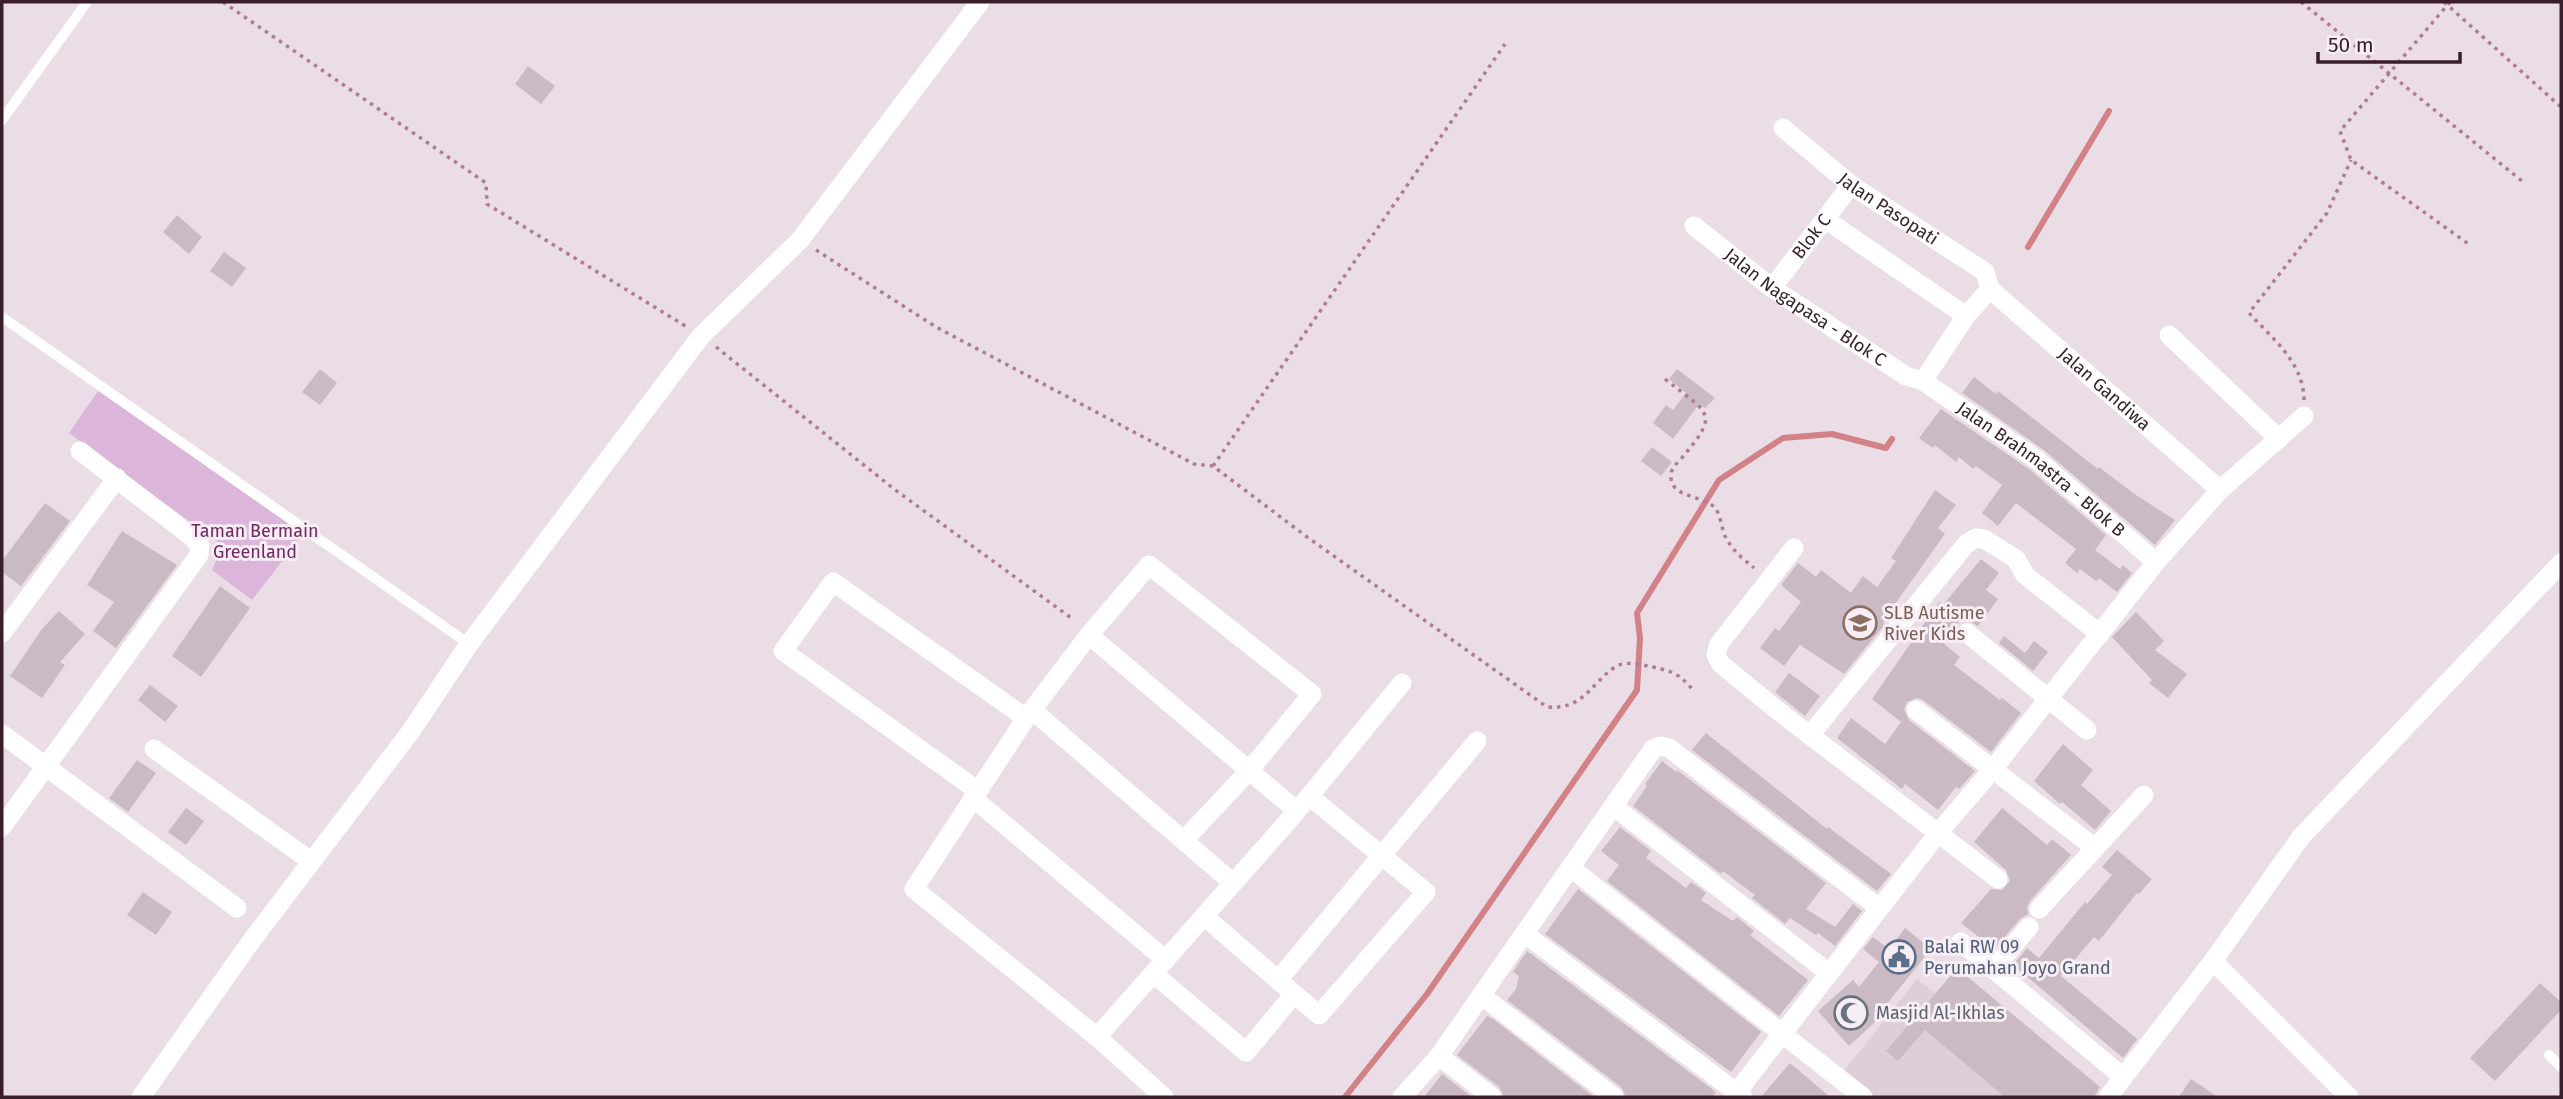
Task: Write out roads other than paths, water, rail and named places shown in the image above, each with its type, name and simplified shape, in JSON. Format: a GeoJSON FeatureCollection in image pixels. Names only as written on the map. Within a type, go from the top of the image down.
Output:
{"type":"FeatureCollection","features":[{"type":"Feature","properties":{"kind":"street"},"geometry":{"type":"LineString","coordinates":[[141,1097],[311,861],[411,731],[469,644],[701,336],[800,240],[980,2]]}},
{"type":"Feature","properties":{"kind":"street","name":"Jalan Pasopati"},"geometry":{"type":"LineString","coordinates":[[1783,128],[1851,185],[1985,272],[1990,289]]}},
{"type":"Feature","properties":{"kind":"street","name":"Blok C"},"geometry":{"type":"LineString","coordinates":[[1772,288],[1851,185]]}},
{"type":"Feature","properties":{"kind":"street"},"geometry":{"type":"LineString","coordinates":[[1825,219],[1966,316]]}},
{"type":"Feature","properties":{"kind":"street","name":"Jalan Nagapasa - Blok C"},"geometry":{"type":"LineString","coordinates":[[1694,226],[1772,288],[1906,376],[1923,381]]}},
{"type":"Feature","properties":{"kind":"street"},"geometry":{"type":"LineString","coordinates":[[1923,381],[1966,316],[1990,289]]}},
{"type":"Feature","properties":{"kind":"street","name":"Jalan Gandiwa"},"geometry":{"type":"LineString","coordinates":[[1990,289],[2220,491]]}},
{"type":"Feature","properties":{"kind":"street"},"geometry":{"type":"LineString","coordinates":[[2169,335],[2279,439]]}},
{"type":"Feature","properties":{"kind":"street","name":"Jalan Brahmastra - Blok B"},"geometry":{"type":"LineString","coordinates":[[1923,381],[2036,459],[2157,562]]}},
{"type":"Feature","properties":{"kind":"street"},"geometry":{"type":"LineString","coordinates":[[1525,934],[1738,1096],[1829,973],[1939,832],[1993,769],[2157,562],[2220,491],[2304,416]]}},
{"type":"Feature","properties":{"kind":"street"},"geometry":{"type":"LineString","coordinates":[[2,827],[200,555],[200,546],[192,537],[80,451]]}},
{"type":"Feature","properties":{"kind":"street"},"geometry":{"type":"LineString","coordinates":[[2,632],[117,478]]}},
{"type":"Feature","properties":{"kind":"street"},"geometry":{"type":"LineString","coordinates":[[1810,735],[1966,543],[1976,538],[1984,539],[2017,559],[2025,575],[2100,634]]}},
{"type":"Feature","properties":{"kind":"street"},"geometry":{"type":"LineString","coordinates":[[1794,548],[1719,644],[1716,655],[1721,664],[1998,878]]}},
{"type":"Feature","properties":{"kind":"street"},"geometry":{"type":"LineString","coordinates":[[2108,1097],[2213,961],[2301,837],[2561,563]]}},
{"type":"Feature","properties":{"kind":"street"},"geometry":{"type":"LineString","coordinates":[[1164,1097],[1097,1037],[914,889],[1029,714],[1089,635],[1149,565],[1312,694],[1249,771],[1184,840]]}},
{"type":"Feature","properties":{"kind":"street"},"geometry":{"type":"LineString","coordinates":[[1233,883],[1029,714],[833,582],[783,651],[975,795],[1160,967],[1246,1052],[1294,994]]}},
{"type":"Feature","properties":{"kind":"street"},"geometry":{"type":"LineString","coordinates":[[1967,633],[2087,730]]}},
{"type":"Feature","properties":{"kind":"street"},"geometry":{"type":"LineString","coordinates":[[1089,635],[1249,771],[1382,855],[1426,892],[1320,1016],[1204,916]]}},
{"type":"Feature","properties":{"kind":"street"},"geometry":{"type":"LineString","coordinates":[[1097,1037],[1303,804],[1402,683]]}},
{"type":"Feature","properties":{"kind":"street"},"geometry":{"type":"LineString","coordinates":[[1916,710],[2095,848]]}},
{"type":"Feature","properties":{"kind":"street"},"geometry":{"type":"LineString","coordinates":[[2,734],[237,908]]}},
{"type":"Feature","properties":{"kind":"street"},"geometry":{"type":"LineString","coordinates":[[1278,980],[1478,741]]}},
{"type":"Feature","properties":{"kind":"street"},"geometry":{"type":"LineString","coordinates":[[1402,1097],[1439,1056],[1653,749],[1669,748],[1880,908]]}},
{"type":"Feature","properties":{"kind":"street"},"geometry":{"type":"LineString","coordinates":[[154,749],[311,861]]}},
{"type":"Feature","properties":{"kind":"street"},"geometry":{"type":"LineString","coordinates":[[2039,909],[2144,795]]}},
{"type":"Feature","properties":{"kind":"street"},"geometry":{"type":"LineString","coordinates":[[1613,806],[1829,973]]}},
{"type":"Feature","properties":{"kind":"street"},"geometry":{"type":"LineString","coordinates":[[1571,868],[1863,1097]]}},
{"type":"Feature","properties":{"kind":"street"},"geometry":{"type":"LineString","coordinates":[[1994,968],[2029,927]]}},
{"type":"Feature","properties":{"kind":"street"},"geometry":{"type":"LineString","coordinates":[[1961,942],[2123,1077]]}},
{"type":"Feature","properties":{"kind":"street"},"geometry":{"type":"LineString","coordinates":[[2213,961],[2349,1097]]}},
{"type":"Feature","properties":{"kind":"street"},"geometry":{"type":"LineString","coordinates":[[1482,996],[1614,1097]]}},
{"type":"Feature","properties":{"kind":"street"},"geometry":{"type":"LineString","coordinates":[[1439,1056],[1492,1097]]}},
{"type":"Feature","properties":{"kind":"lane"},"geometry":{"type":"LineString","coordinates":[[2,120],[87,2]]}},
{"type":"Feature","properties":{"kind":"lane"},"geometry":{"type":"LineString","coordinates":[[2,317],[469,644]]}},
{"type":"Feature","properties":{"kind":"lane"},"geometry":{"type":"LineString","coordinates":[[2549,1055],[2561,1067]]}},
{"type":"Feature","properties":{"kind":"waterway"},"geometry":{"type":"LineString","coordinates":[[2028,247],[2109,111]]}},
{"type":"Feature","properties":{"kind":"waterway"},"geometry":{"type":"LineString","coordinates":[[1345,1097],[1427,994],[1637,690],[1640,638],[1637,613],[1719,480],[1783,438],[1832,434],[1886,448],[1892,439]]}},
{"type":"Feature","properties":{"kind":"place","name":"SLB Autisme River Kids"},"geometry":{"type":"Point","coordinates":[1860,623]}},
{"type":"Feature","properties":{"kind":"place","name":"Balai RW 09 Perumahan Joyo Grand"},"geometry":{"type":"Point","coordinates":[1899,957]}},
{"type":"Feature","properties":{"kind":"place","name":"Masjid Al-Ikhlas"},"geometry":{"type":"Point","coordinates":[1851,1013]}},
{"type":"Feature","properties":{"kind":"park label","name":"Taman Bermain Greenland"},"geometry":{"type":"Point","coordinates":[255,541]}}]}
